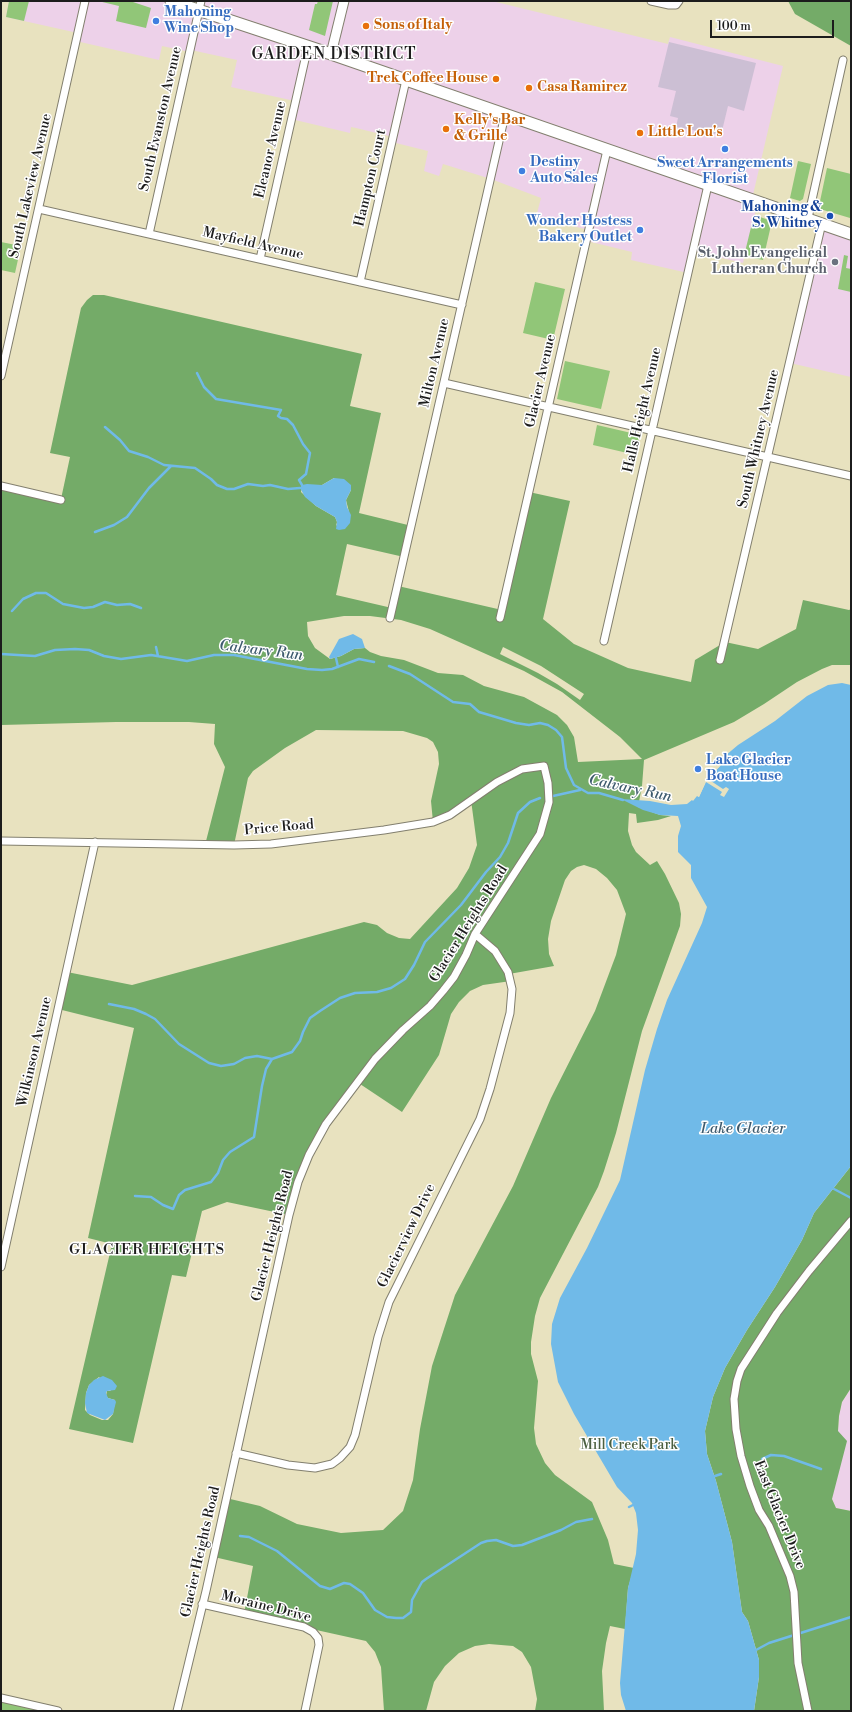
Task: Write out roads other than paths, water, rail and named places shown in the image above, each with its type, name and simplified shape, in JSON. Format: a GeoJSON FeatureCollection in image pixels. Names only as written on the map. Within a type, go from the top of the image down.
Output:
{"type":"FeatureCollection","features":[{"type":"Feature","properties":{"kind":"main road"},"geometry":{"type":"LineString","coordinates":[[171,1],[200,6],[308,46],[505,115],[851,234]]}},
{"type":"Feature","properties":{"kind":"street","name":"South Lakeview Avenue"},"geometry":{"type":"LineString","coordinates":[[1,376],[86,1]]}},
{"type":"Feature","properties":{"kind":"street"},"geometry":{"type":"LineString","coordinates":[[331,54],[344,1]]}},
{"type":"Feature","properties":{"kind":"street"},"geometry":{"type":"LineString","coordinates":[[651,1],[669,5],[677,3]]}},
{"type":"Feature","properties":{"kind":"street","name":"South Evanston Avenue"},"geometry":{"type":"LineString","coordinates":[[149,234],[200,6]]}},
{"type":"Feature","properties":{"kind":"street","name":"Eleanor Avenue"},"geometry":{"type":"LineString","coordinates":[[260,259],[308,46]]}},
{"type":"Feature","properties":{"kind":"street"},"geometry":{"type":"LineString","coordinates":[[808,218],[844,60]]}},
{"type":"Feature","properties":{"kind":"street","name":"Hampton Court"},"geometry":{"type":"LineString","coordinates":[[360,282],[406,80]]}},
{"type":"Feature","properties":{"kind":"street","name":"Milton Avenue"},"geometry":{"type":"LineString","coordinates":[[390,618],[505,115]]}},
{"type":"Feature","properties":{"kind":"street","name":"Glacier Avenue"},"geometry":{"type":"LineString","coordinates":[[500,618],[607,150]]}},
{"type":"Feature","properties":{"kind":"street","name":"Halls Height Avenue"},"geometry":{"type":"LineString","coordinates":[[604,641],[708,185]]}},
{"type":"Feature","properties":{"kind":"street","name":"Mayfield Avenue"},"geometry":{"type":"LineString","coordinates":[[39,209],[462,305]]}},
{"type":"Feature","properties":{"kind":"street","name":"South Whitney Avenue"},"geometry":{"type":"LineString","coordinates":[[720,660],[822,224]]}},
{"type":"Feature","properties":{"kind":"street"},"geometry":{"type":"LineString","coordinates":[[444,383],[851,476]]}},
{"type":"Feature","properties":{"kind":"street"},"geometry":{"type":"LineString","coordinates":[[1,486],[61,500]]}},
{"type":"Feature","properties":{"kind":"street","name":"Price Road"},"geometry":{"type":"LineString","coordinates":[[1,841],[234,845],[271,844],[384,830],[426,823],[450,815],[508,775],[522,769],[544,766]]}},
{"type":"Feature","properties":{"kind":"street","name":"Glacier Heights Road"},"geometry":{"type":"LineString","coordinates":[[177,1711],[289,1215],[298,1182],[309,1155],[326,1124],[375,1059],[443,991],[461,965],[475,934],[540,834],[549,802],[548,783],[544,766]]}},
{"type":"Feature","properties":{"kind":"street","name":"Wilkinson Avenue"},"geometry":{"type":"LineString","coordinates":[[1,1267],[95,842]]}},
{"type":"Feature","properties":{"kind":"street","name":"Glacierview Drive"},"geometry":{"type":"LineString","coordinates":[[236,1453],[288,1465],[315,1468],[332,1464],[350,1447],[355,1435],[378,1337],[389,1302],[480,1119],[490,1089],[510,1013],[512,989],[508,972],[495,951],[475,934]]}},
{"type":"Feature","properties":{"kind":"street","name":"East Glacier Drive"},"geometry":{"type":"LineString","coordinates":[[808,1711],[798,1663],[795,1603],[790,1576],[769,1526],[760,1510],[741,1456],[736,1428],[734,1398],[741,1369],[777,1313],[809,1271],[851,1221]]}},
{"type":"Feature","properties":{"kind":"street","name":"Moraine Drive"},"geometry":{"type":"LineString","coordinates":[[202,1604],[304,1627],[313,1632],[318,1638],[319,1645],[306,1711]]}},
{"type":"Feature","properties":{"kind":"street"},"geometry":{"type":"LineString","coordinates":[[1,1698],[58,1711]]}},
{"type":"Feature","properties":{"kind":"water"},"geometry":{"type":"Polygon","coordinates":[[[334,478],[344,479],[351,485],[351,490],[346,500],[347,507],[351,515],[350,523],[345,529],[339,530],[336,529],[337,522],[335,517],[316,506],[305,497],[300,488],[302,485],[307,484],[322,485],[334,478]]]}},
{"type":"Feature","properties":{"kind":"water"},"geometry":{"type":"Polygon","coordinates":[[[353,634],[362,639],[365,648],[354,649],[341,656],[330,659],[329,657],[339,639],[353,634]]]}},
{"type":"Feature","properties":{"kind":"water","name":"Lake Glacier"},"geometry":{"type":"Polygon","coordinates":[[[842,683],[851,685],[851,1166],[814,1213],[802,1240],[725,1368],[713,1397],[705,1431],[707,1454],[716,1481],[732,1542],[742,1612],[748,1621],[759,1660],[759,1677],[754,1711],[626,1711],[621,1695],[620,1683],[628,1588],[636,1554],[638,1530],[636,1513],[632,1503],[617,1487],[574,1414],[558,1382],[551,1344],[552,1324],[560,1298],[587,1248],[620,1180],[645,1070],[657,1029],[667,1000],[702,923],[707,907],[691,878],[691,865],[678,852],[678,836],[681,826],[678,816],[660,815],[643,810],[621,799],[650,801],[671,805],[687,804],[692,800],[693,801],[697,796],[699,797],[707,779],[723,763],[726,757],[725,756],[738,745],[775,721],[807,696],[828,685],[842,683]]]}},
{"type":"Feature","properties":{"kind":"water"},"geometry":{"type":"Polygon","coordinates":[[[103,1376],[112,1380],[117,1386],[115,1390],[107,1391],[106,1393],[108,1398],[115,1400],[116,1402],[113,1414],[105,1420],[87,1413],[85,1403],[89,1385],[94,1380],[103,1376]]]}},
{"type":"Feature","properties":{"kind":"waterway"},"geometry":{"type":"LineString","coordinates":[[197,373],[204,387],[216,399],[281,410],[278,416],[287,419],[293,425],[303,444],[310,453],[306,474],[299,480],[302,485]]}},
{"type":"Feature","properties":{"kind":"waterway"},"geometry":{"type":"LineString","coordinates":[[105,427],[120,440],[129,451],[148,457],[164,465],[195,468],[217,485],[227,489],[234,489],[248,484],[263,486],[270,485],[288,489],[300,488]]}},
{"type":"Feature","properties":{"kind":"waterway"},"geometry":{"type":"LineString","coordinates":[[95,532],[114,525],[127,517],[149,488],[171,466]]}},
{"type":"Feature","properties":{"kind":"waterway"},"geometry":{"type":"LineString","coordinates":[[12,611],[23,599],[36,593],[46,593],[63,604],[84,608],[93,607],[105,602],[117,605],[130,604],[141,608]]}},
{"type":"Feature","properties":{"kind":"waterway"},"geometry":{"type":"LineString","coordinates":[[156,647],[158,656]]}},
{"type":"Feature","properties":{"kind":"waterway","name":"Calvary Run"},"geometry":{"type":"LineString","coordinates":[[1,654],[35,656],[55,650],[75,649],[89,650],[104,656],[121,659],[151,655],[187,661],[214,655],[234,655],[307,669],[322,670],[332,669],[359,659],[374,662]]}},
{"type":"Feature","properties":{"kind":"waterway"},"geometry":{"type":"LineString","coordinates":[[336,658],[338,667]]}},
{"type":"Feature","properties":{"kind":"waterway","name":"Calvary Run"},"geometry":{"type":"LineString","coordinates":[[389,666],[410,674],[453,702],[470,704],[479,712],[516,723],[529,725],[540,723],[548,725],[556,730],[562,737],[566,768],[574,785],[588,793],[599,793],[623,800]]}},
{"type":"Feature","properties":{"kind":"waterway"},"geometry":{"type":"LineString","coordinates":[[553,796],[580,790]]}},
{"type":"Feature","properties":{"kind":"waterway"},"geometry":{"type":"LineString","coordinates":[[109,1004],[134,1009],[155,1019],[179,1044],[209,1063],[221,1066],[234,1064],[245,1058],[257,1056],[272,1059],[292,1052],[300,1041],[310,1018],[340,998],[355,993],[377,992],[391,988],[405,979],[414,965],[425,942],[461,905],[486,872],[500,857],[508,843],[518,813],[530,802],[540,798]]}},
{"type":"Feature","properties":{"kind":"waterway"},"geometry":{"type":"LineString","coordinates":[[135,1196],[151,1197],[163,1205],[173,1209],[179,1195],[185,1190],[211,1182],[218,1173],[223,1160],[230,1152],[254,1137],[262,1086],[266,1069],[272,1059]]}},
{"type":"Feature","properties":{"kind":"waterway"},"geometry":{"type":"LineString","coordinates":[[834,1189],[851,1198]]}},
{"type":"Feature","properties":{"kind":"waterway"},"geometry":{"type":"LineString","coordinates":[[762,1459],[771,1455],[784,1456],[821,1469]]}},
{"type":"Feature","properties":{"kind":"waterway"},"geometry":{"type":"LineString","coordinates":[[715,1476],[721,1474]]}},
{"type":"Feature","properties":{"kind":"waterway"},"geometry":{"type":"LineString","coordinates":[[629,1507],[633,1505]]}},
{"type":"Feature","properties":{"kind":"waterway"},"geometry":{"type":"LineString","coordinates":[[240,1536],[249,1537],[277,1551],[320,1586],[330,1589],[344,1583],[350,1584],[363,1593],[375,1610],[387,1617],[403,1618],[411,1612],[412,1600],[422,1582],[481,1543],[496,1540],[513,1546],[522,1545],[561,1530],[576,1522],[592,1519]]}},
{"type":"Feature","properties":{"kind":"waterway"},"geometry":{"type":"LineString","coordinates":[[756,1650],[769,1643],[851,1617]]}},
{"type":"Feature","properties":{"kind":"place","name":"Mahoning Wine Shop"},"geometry":{"type":"Point","coordinates":[156,21]}},
{"type":"Feature","properties":{"kind":"place","name":"Sons of Italy"},"geometry":{"type":"Point","coordinates":[366,26]}},
{"type":"Feature","properties":{"kind":"place","name":"Trek Coffee House"},"geometry":{"type":"Point","coordinates":[496,79]}},
{"type":"Feature","properties":{"kind":"place","name":"Casa Ramirez"},"geometry":{"type":"Point","coordinates":[529,88]}},
{"type":"Feature","properties":{"kind":"place","name":"Kelly's Bar & Grille"},"geometry":{"type":"Point","coordinates":[446,129]}},
{"type":"Feature","properties":{"kind":"place","name":"Little Lou's"},"geometry":{"type":"Point","coordinates":[640,133]}},
{"type":"Feature","properties":{"kind":"place","name":"Sweet Arrangements Florist"},"geometry":{"type":"Point","coordinates":[725,149]}},
{"type":"Feature","properties":{"kind":"place","name":"Destiny Auto Sales"},"geometry":{"type":"Point","coordinates":[522,171]}},
{"type":"Feature","properties":{"kind":"place","name":"Mahoning & S. Whitney"},"geometry":{"type":"Point","coordinates":[830,216]}},
{"type":"Feature","properties":{"kind":"place","name":"Wonder Hostess Bakery Outlet"},"geometry":{"type":"Point","coordinates":[640,230]}},
{"type":"Feature","properties":{"kind":"place","name":"St. John Evangelical Lutheran Church"},"geometry":{"type":"Point","coordinates":[835,262]}},
{"type":"Feature","properties":{"kind":"place","name":"Lake Glacier Boat House"},"geometry":{"type":"Point","coordinates":[698,769]}},
{"type":"Feature","properties":{"kind":"district","name":"GARDEN DISTRICT"},"geometry":{"type":"Point","coordinates":[334,55]}},
{"type":"Feature","properties":{"kind":"district","name":"GLACIER HEIGHTS"},"geometry":{"type":"Point","coordinates":[147,1250]}},
{"type":"Feature","properties":{"kind":"park label","name":"Mill Creek Park"},"geometry":{"type":"Point","coordinates":[629,1446]}}]}
